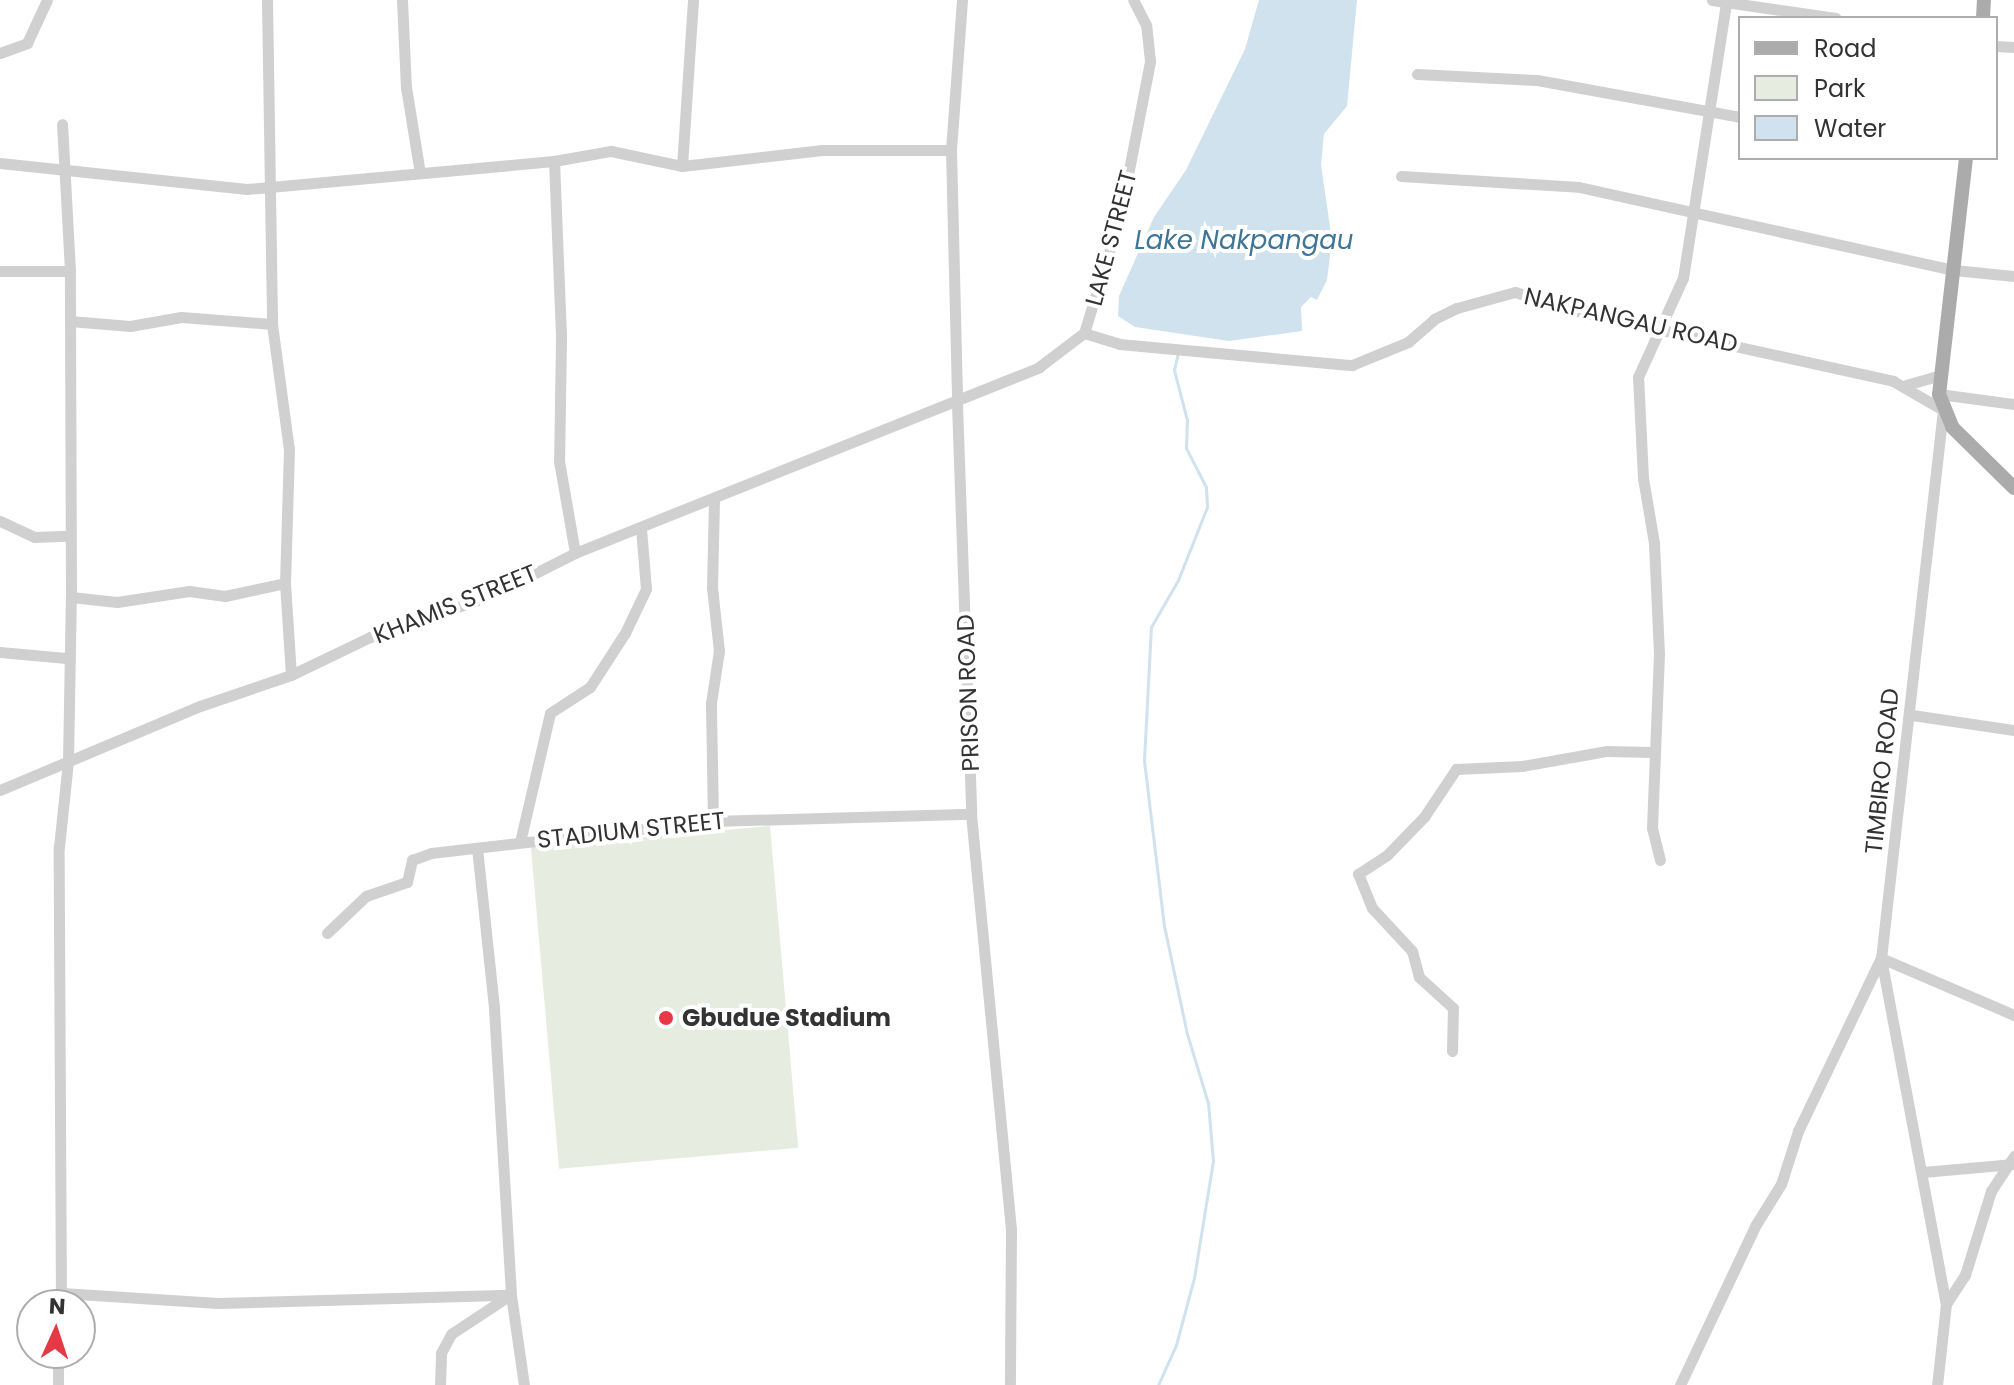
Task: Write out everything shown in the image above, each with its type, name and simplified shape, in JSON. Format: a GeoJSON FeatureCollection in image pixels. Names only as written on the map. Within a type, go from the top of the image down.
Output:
{"type":"FeatureCollection","features":[{"type":"Feature","properties":{"kind":"main road","name":"TIMBIRO ROAD"},"geometry":{"type":"LineString","coordinates":[[1943,410],[1939,394],[1966,160]]}},
{"type":"Feature","properties":{"kind":"main road"},"geometry":{"type":"LineString","coordinates":[[1943,410],[1952,427],[2014,488]]}},
{"type":"Feature","properties":{"kind":"street"},"geometry":{"type":"LineString","coordinates":[[0,53],[27,43],[47,0]]}},
{"type":"Feature","properties":{"kind":"street"},"geometry":{"type":"LineString","coordinates":[[267,0],[272,324],[289,449],[285,583],[291,675]]}},
{"type":"Feature","properties":{"kind":"street"},"geometry":{"type":"LineString","coordinates":[[402,0],[406,87],[420,173]]}},
{"type":"Feature","properties":{"kind":"street"},"geometry":{"type":"LineString","coordinates":[[682,166],[693,0]]}},
{"type":"Feature","properties":{"kind":"street","name":"PRISON ROAD"},"geometry":{"type":"LineString","coordinates":[[962,0],[951,150],[971,814],[1011,1229],[1010,1385]]}},
{"type":"Feature","properties":{"kind":"street","name":"LAKE STREET"},"geometry":{"type":"LineString","coordinates":[[957,404],[1039,367],[1084,333],[1120,216],[1150,61],[1146,25],[1133,0]]}},
{"type":"Feature","properties":{"kind":"street"},"geometry":{"type":"LineString","coordinates":[[1712,0],[1822,16]]}},
{"type":"Feature","properties":{"kind":"street"},"geometry":{"type":"LineString","coordinates":[[1660,860],[1652,828],[1652,752],[1659,654],[1638,377],[1664,327],[1683,278],[1726,2]]}},
{"type":"Feature","properties":{"kind":"street"},"geometry":{"type":"LineString","coordinates":[[1417,74],[1537,80],[1738,117]]}},
{"type":"Feature","properties":{"kind":"street"},"geometry":{"type":"LineString","coordinates":[[61,1289],[57,1212],[59,847],[68,762],[66,658],[71,597],[68,536],[70,271],[62,124]]}},
{"type":"Feature","properties":{"kind":"street"},"geometry":{"type":"LineString","coordinates":[[0,163],[65,173],[96,172],[247,189],[554,161],[611,151],[682,166],[822,150],[951,150]]}},
{"type":"Feature","properties":{"kind":"street"},"geometry":{"type":"LineString","coordinates":[[554,161],[561,339],[559,461],[575,553]]}},
{"type":"Feature","properties":{"kind":"street"},"geometry":{"type":"LineString","coordinates":[[1401,176],[1579,187],[1695,216],[1755,224],[1954,270],[2014,276]]}},
{"type":"Feature","properties":{"kind":"street"},"geometry":{"type":"LineString","coordinates":[[0,271],[70,271]]}},
{"type":"Feature","properties":{"kind":"street","name":"NAKPANGAU ROAD"},"geometry":{"type":"LineString","coordinates":[[1084,333],[1119,344],[1352,365],[1408,342],[1434,319],[1457,308],[1515,292],[1571,310],[1664,327],[1906,385],[1943,410]]}},
{"type":"Feature","properties":{"kind":"street"},"geometry":{"type":"LineString","coordinates":[[70,321],[130,326],[181,317],[272,324]]}},
{"type":"Feature","properties":{"kind":"street","name":"NAKPANGAU ROAD"},"geometry":{"type":"LineString","coordinates":[[1906,385],[1941,375]]}},
{"type":"Feature","properties":{"kind":"street"},"geometry":{"type":"LineString","coordinates":[[1939,394],[2014,404]]}},
{"type":"Feature","properties":{"kind":"street","name":"KHAMIS STREET"},"geometry":{"type":"LineString","coordinates":[[0,790],[200,706],[291,675],[370,637],[512,587],[575,553],[957,404]]}},
{"type":"Feature","properties":{"kind":"street","name":"TIMBIRO ROAD"},"geometry":{"type":"LineString","coordinates":[[1937,1385],[1946,1304],[1881,958],[1912,715],[1917,616],[1943,410]]}},
{"type":"Feature","properties":{"kind":"street"},"geometry":{"type":"LineString","coordinates":[[713,821],[711,703],[719,651],[712,588],[714,500]]}},
{"type":"Feature","properties":{"kind":"street"},"geometry":{"type":"LineString","coordinates":[[0,521],[34,537],[68,536]]}},
{"type":"Feature","properties":{"kind":"street"},"geometry":{"type":"LineString","coordinates":[[520,842],[550,713],[590,687],[646,589],[641,528]]}},
{"type":"Feature","properties":{"kind":"street"},"geometry":{"type":"LineString","coordinates":[[71,597],[117,602],[189,591],[225,596],[285,583]]}},
{"type":"Feature","properties":{"kind":"street"},"geometry":{"type":"LineString","coordinates":[[0,652],[66,658]]}},
{"type":"Feature","properties":{"kind":"street"},"geometry":{"type":"LineString","coordinates":[[1912,715],[2014,730]]}},
{"type":"Feature","properties":{"kind":"street"},"geometry":{"type":"LineString","coordinates":[[1452,1051],[1453,1008],[1419,977],[1412,951],[1372,908],[1358,874],[1387,855],[1424,817],[1456,769],[1522,766],[1606,751],[1652,752]]}},
{"type":"Feature","properties":{"kind":"street","name":"STADIUM STREET"},"geometry":{"type":"LineString","coordinates":[[327,933],[366,896],[407,882],[412,860],[421,855],[713,821],[971,814]]}},
{"type":"Feature","properties":{"kind":"street"},"geometry":{"type":"LineString","coordinates":[[477,848],[494,1008],[511,1295],[524,1385]]}},
{"type":"Feature","properties":{"kind":"street"},"geometry":{"type":"LineString","coordinates":[[1680,1385],[1755,1226],[1781,1184],[1798,1131],[1881,958],[2014,1015]]}},
{"type":"Feature","properties":{"kind":"street"},"geometry":{"type":"LineString","coordinates":[[1923,1172],[2012,1161]]}},
{"type":"Feature","properties":{"kind":"street"},"geometry":{"type":"LineString","coordinates":[[1946,1304],[1965,1275],[1991,1191],[2012,1161]]}},
{"type":"Feature","properties":{"kind":"street"},"geometry":{"type":"LineString","coordinates":[[96,1300],[218,1303],[511,1295]]}},
{"type":"Feature","properties":{"kind":"street"},"geometry":{"type":"LineString","coordinates":[[440,1385],[441,1353],[451,1334],[511,1295]]}},
{"type":"Feature","properties":{"kind":"green space","name":"Gbudue Stadium"},"geometry":{"type":"Polygon","coordinates":[[[770,826],[798,1148],[559,1169],[531,847],[770,826]]]}},
{"type":"Feature","properties":{"kind":"water","name":"Lake Nakpangau"},"geometry":{"type":"Polygon","coordinates":[[[1259,0],[1357,0],[1347,106],[1324,134],[1321,165],[1332,240],[1327,280],[1317,300],[1311,297],[1301,307],[1302,331],[1229,341],[1135,327],[1118,316],[1119,296],[1154,217],[1186,170],[1245,49],[1259,0]]]}},
{"type":"Feature","properties":{"kind":"waterway"},"geometry":{"type":"LineString","coordinates":[[1158,1385],[1176,1345],[1194,1278],[1213,1161],[1208,1103],[1187,1034],[1164,926],[1144,760],[1151,627],[1178,580],[1207,507],[1206,487],[1186,448],[1187,420],[1174,370],[1178,353]]}},
{"type":"Feature","properties":{"kind":"place","name":"Gbudue Stadium"},"geometry":{"type":"Point","coordinates":[666,1018]}}]}
